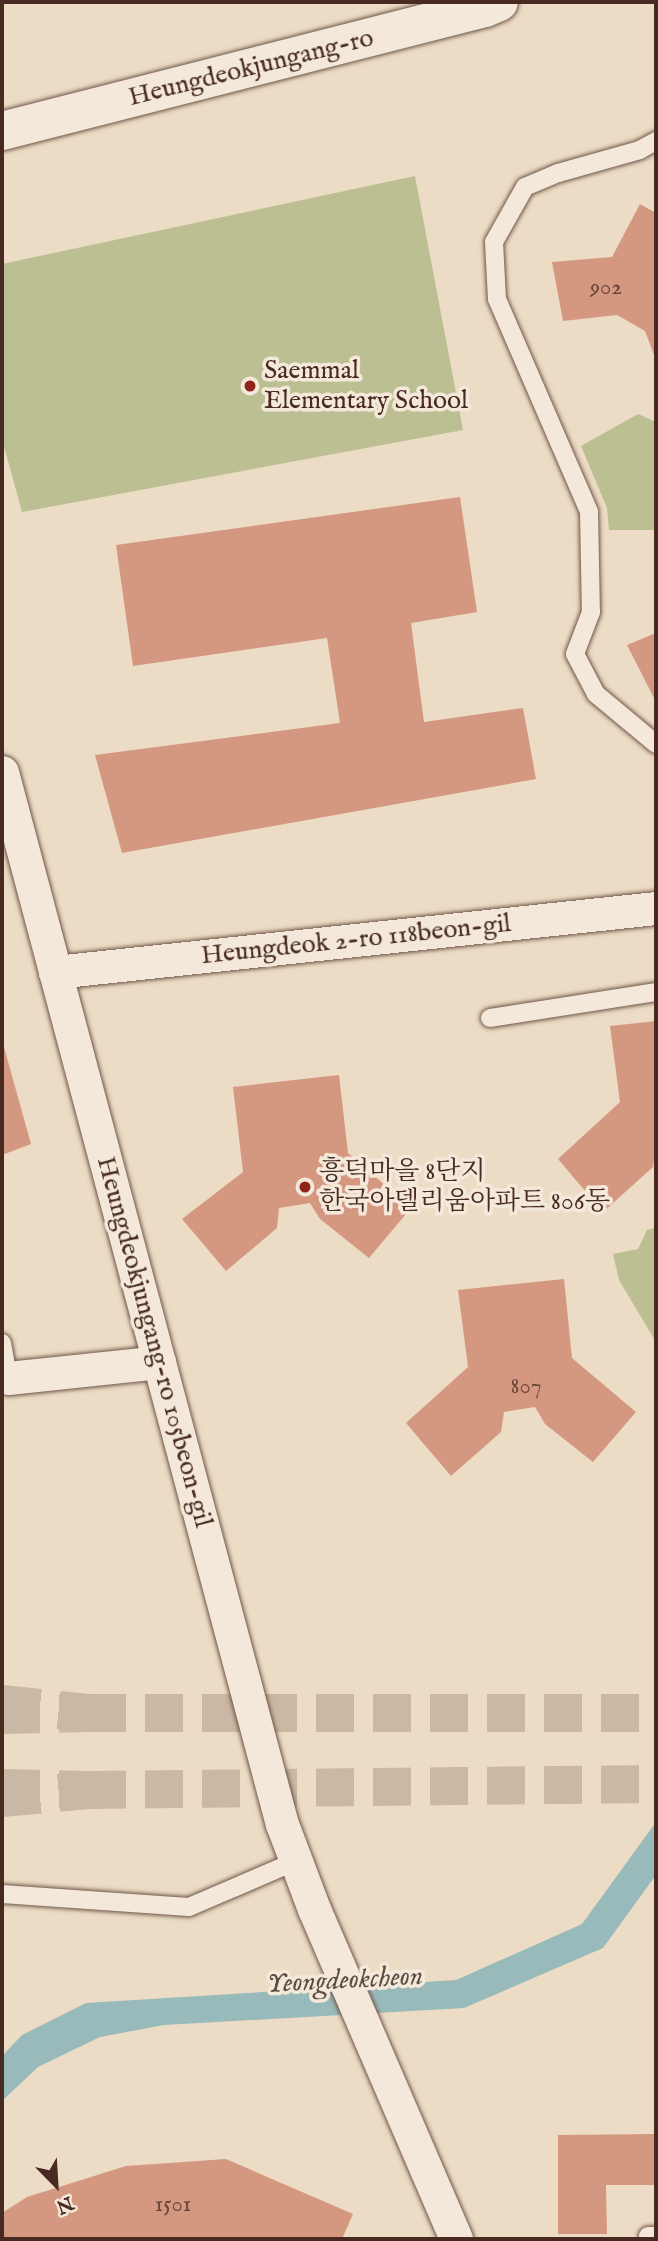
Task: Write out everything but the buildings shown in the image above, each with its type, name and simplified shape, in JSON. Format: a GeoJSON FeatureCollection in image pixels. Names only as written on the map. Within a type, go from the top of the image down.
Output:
{"type":"FeatureCollection","features":[{"type":"Feature","properties":{"kind":"street","name":"Heungdeokjungang-ro"},"geometry":{"type":"LineString","coordinates":[[2,131],[485,8],[499,2]]}},
{"type":"Feature","properties":{"kind":"street","name":"Heungdeokjungang-ro 105beon-gil"},"geometry":{"type":"LineString","coordinates":[[4,792],[295,1862],[456,2239]]}},
{"type":"Feature","properties":{"kind":"street","name":"Heungdeok 2-ro 118beon-gil"},"geometry":{"type":"LineString","coordinates":[[55,972],[656,908]]}},
{"type":"Feature","properties":{"kind":"street"},"geometry":{"type":"LineString","coordinates":[[5,1378],[159,1362]]}},
{"type":"Feature","properties":{"kind":"lane"},"geometry":{"type":"LineString","coordinates":[[656,141],[640,150],[558,173],[525,187],[494,242],[497,299],[589,512],[591,612],[575,654],[596,694],[656,744]]}},
{"type":"Feature","properties":{"kind":"lane"},"geometry":{"type":"LineString","coordinates":[[489,1018],[656,992]]}},
{"type":"Feature","properties":{"kind":"lane"},"geometry":{"type":"LineString","coordinates":[[2,1343],[5,1378]]}},
{"type":"Feature","properties":{"kind":"lane"},"geometry":{"type":"LineString","coordinates":[[2,1894],[189,1907],[295,1862]]}},
{"type":"Feature","properties":{"kind":"green space"},"geometry":{"type":"Polygon","coordinates":[[[415,176],[463,430],[22,512],[2,439],[2,264],[415,176]]]}},
{"type":"Feature","properties":{"kind":"green space"},"geometry":{"type":"Polygon","coordinates":[[[638,414],[656,422],[656,530],[609,530],[607,508],[581,446],[638,414]]]}},
{"type":"Feature","properties":{"kind":"green space"},"geometry":{"type":"Polygon","coordinates":[[[656,1228],[656,1342],[619,1280],[613,1254],[638,1249],[647,1230],[656,1228]]]}},
{"type":"Feature","properties":{"kind":"water"},"geometry":{"type":"Polygon","coordinates":[[[656,1822],[656,1875],[603,1948],[464,2008],[164,2025],[100,2037],[38,2067],[2,2101],[2,2056],[22,2035],[86,2003],[456,1980],[582,1924],[656,1822]]]}},
{"type":"Feature","properties":{"kind":"tunnel"},"geometry":{"type":"LineString","coordinates":[[2,1704],[88,1713],[656,1713]]}},
{"type":"Feature","properties":{"kind":"tunnel"},"geometry":{"type":"LineString","coordinates":[[2,1715],[88,1713]]}},
{"type":"Feature","properties":{"kind":"tunnel"},"geometry":{"type":"LineString","coordinates":[[2,1798],[88,1790],[656,1784]]}},
{"type":"Feature","properties":{"kind":"tunnel"},"geometry":{"type":"LineString","coordinates":[[2,1788],[88,1790]]}},
{"type":"Feature","properties":{"kind":"place","name":"Saemmal Elementary School"},"geometry":{"type":"Point","coordinates":[250,386]}},
{"type":"Feature","properties":{"kind":"place","name":"흥덕마을 8단지 한국아델리움아파트 806동"},"geometry":{"type":"Point","coordinates":[305,1187]}},
{"type":"Feature","properties":{"kind":"water label","name":"Yeongdeokcheon"},"geometry":{"type":"Point","coordinates":[345,1981]}}]}
